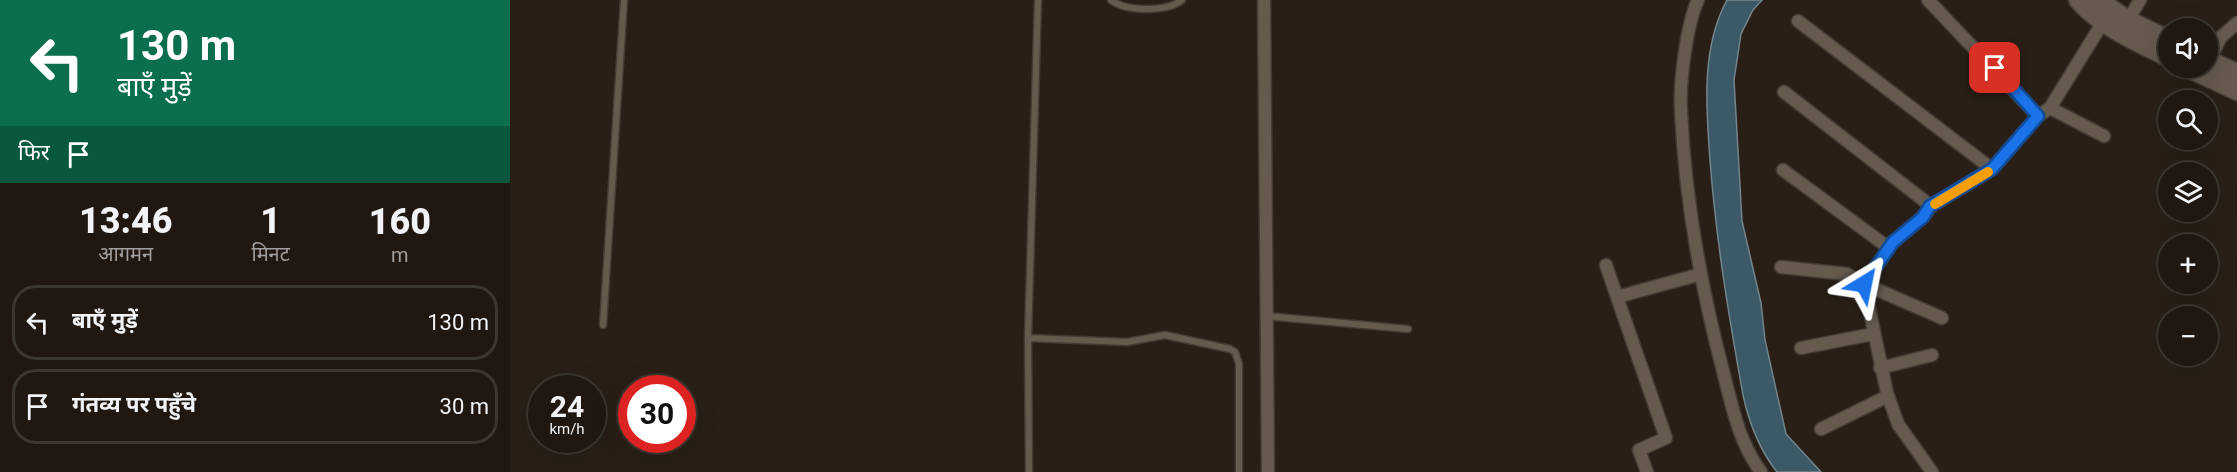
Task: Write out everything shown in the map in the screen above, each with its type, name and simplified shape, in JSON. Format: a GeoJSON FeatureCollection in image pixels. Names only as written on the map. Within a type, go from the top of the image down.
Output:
{"type":"FeatureCollection","features":[{"type":"Feature","properties":{"kind":"street"},"geometry":{"type":"LineString","coordinates":[[1264,0],[1268,472]]}},
{"type":"Feature","properties":{"kind":"street"},"geometry":{"type":"LineString","coordinates":[[1698,0],[1690,16],[1680,109],[1701,274],[1726,386],[1746,453],[1761,472]]}},
{"type":"Feature","properties":{"kind":"street"},"geometry":{"type":"LineString","coordinates":[[1928,0],[2038,116]]}},
{"type":"Feature","properties":{"kind":"street"},"geometry":{"type":"LineString","coordinates":[[2078,0],[2103,22],[2158,37]]}},
{"type":"Feature","properties":{"kind":"street"},"geometry":{"type":"LineString","coordinates":[[2098,0],[2124,27],[2158,50]]}},
{"type":"Feature","properties":{"kind":"street"},"geometry":{"type":"LineString","coordinates":[[2124,27],[2140,0]]}},
{"type":"Feature","properties":{"kind":"street"},"geometry":{"type":"LineString","coordinates":[[1798,21],[1992,169]]}},
{"type":"Feature","properties":{"kind":"street"},"geometry":{"type":"LineString","coordinates":[[1932,472],[1898,424],[1880,368],[1864,284],[1889,248],[1923,217],[1930,206],[1992,169],[2038,116],[2050,108],[2103,22]]}},
{"type":"Feature","properties":{"kind":"street"},"geometry":{"type":"LineString","coordinates":[[2218,42],[2237,23]]}},
{"type":"Feature","properties":{"kind":"street"},"geometry":{"type":"LineString","coordinates":[[2218,69],[2237,74]]}},
{"type":"Feature","properties":{"kind":"street"},"geometry":{"type":"LineString","coordinates":[[2218,76],[2237,91]]}},
{"type":"Feature","properties":{"kind":"street"},"geometry":{"type":"LineString","coordinates":[[1784,92],[1930,206]]}},
{"type":"Feature","properties":{"kind":"street"},"geometry":{"type":"LineString","coordinates":[[2050,108],[2104,136]]}},
{"type":"Feature","properties":{"kind":"street"},"geometry":{"type":"LineString","coordinates":[[1783,170],[1889,248]]}},
{"type":"Feature","properties":{"kind":"street"},"geometry":{"type":"LineString","coordinates":[[1606,265],[1630,341],[1666,438],[1639,450],[1647,472]]}},
{"type":"Feature","properties":{"kind":"street"},"geometry":{"type":"LineString","coordinates":[[1781,267],[1847,274],[1864,284],[1942,318]]}},
{"type":"Feature","properties":{"kind":"street"},"geometry":{"type":"LineString","coordinates":[[1617,297],[1701,274]]}},
{"type":"Feature","properties":{"kind":"street"},"geometry":{"type":"LineString","coordinates":[[1801,348],[1873,334]]}},
{"type":"Feature","properties":{"kind":"street"},"geometry":{"type":"LineString","coordinates":[[1880,368],[1932,355]]}},
{"type":"Feature","properties":{"kind":"street"},"geometry":{"type":"LineString","coordinates":[[1821,429],[1888,396]]}},
{"type":"Feature","properties":{"kind":"lane"},"geometry":{"type":"LineString","coordinates":[[603,325],[624,0]]}},
{"type":"Feature","properties":{"kind":"lane"},"geometry":{"type":"LineString","coordinates":[[1029,472],[1028,338],[1038,0]]}},
{"type":"Feature","properties":{"kind":"lane"},"geometry":{"type":"LineString","coordinates":[[1111,0],[1125,7],[1148,8],[1167,7],[1182,0]]}},
{"type":"Feature","properties":{"kind":"lane"},"geometry":{"type":"LineString","coordinates":[[1266,316],[1408,329]]}},
{"type":"Feature","properties":{"kind":"lane"},"geometry":{"type":"LineString","coordinates":[[1028,338],[1127,342],[1166,335],[1235,352],[1239,364],[1239,472]]}},
{"type":"Feature","properties":{"kind":"water"},"geometry":{"type":"Polygon","coordinates":[[[1727,0],[1762,0],[1753,10],[1741,34],[1734,80],[1742,221],[1761,303],[1765,340],[1786,434],[1821,472],[1777,472],[1756,435],[1743,395],[1719,249],[1707,119],[1709,58],[1719,18],[1727,0]]]}},
{"type":"Feature","properties":{"kind":"slow traffic"},"geometry":{"type":"LineString","coordinates":[[1935,204],[1942,202],[1988,172]]}},
{"type":"Feature","properties":{"kind":"route"},"geometry":{"type":"LineString","coordinates":[[1864,284],[1893,242],[1923,217],[1930,206],[1942,202],[1992,169],[2038,116],[1995,68]]}}]}
